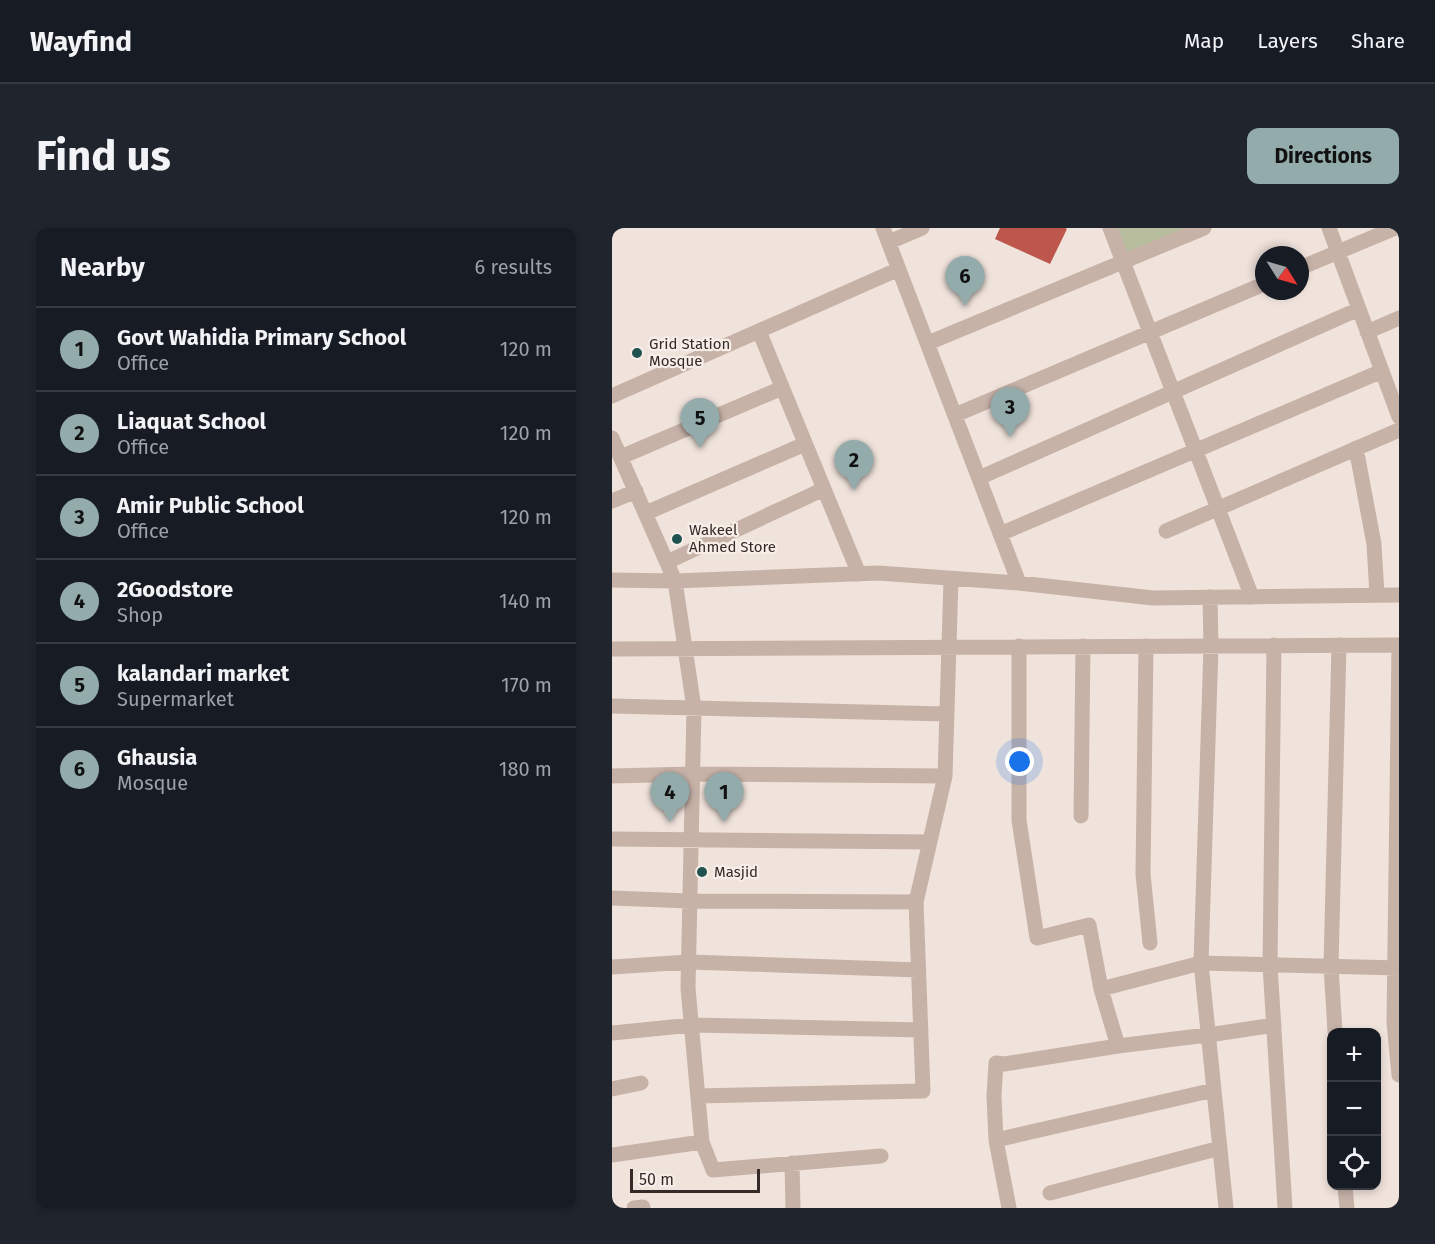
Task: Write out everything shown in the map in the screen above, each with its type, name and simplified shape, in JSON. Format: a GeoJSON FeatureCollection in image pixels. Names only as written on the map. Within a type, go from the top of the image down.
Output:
{"type":"FeatureCollection","features":[{"type":"Feature","properties":{"kind":"street"},"geometry":{"type":"LineString","coordinates":[[922,228],[886,235],[1019,583]]}},
{"type":"Feature","properties":{"kind":"street"},"geometry":{"type":"LineString","coordinates":[[1110,228],[1252,597]]}},
{"type":"Feature","properties":{"kind":"street"},"geometry":{"type":"LineString","coordinates":[[928,343],[1204,228]]}},
{"type":"Feature","properties":{"kind":"street"},"geometry":{"type":"LineString","coordinates":[[1329,228],[1399,417]]}},
{"type":"Feature","properties":{"kind":"street"},"geometry":{"type":"LineString","coordinates":[[1309,264],[1397,228]]}},
{"type":"Feature","properties":{"kind":"street"},"geometry":{"type":"LineString","coordinates":[[612,396],[899,269]]}},
{"type":"Feature","properties":{"kind":"street"},"geometry":{"type":"LineString","coordinates":[[955,415],[1255,288]]}},
{"type":"Feature","properties":{"kind":"street"},"geometry":{"type":"LineString","coordinates":[[979,478],[1359,309]]}},
{"type":"Feature","properties":{"kind":"street"},"geometry":{"type":"LineString","coordinates":[[1367,332],[1399,318]]}},
{"type":"Feature","properties":{"kind":"street"},"geometry":{"type":"LineString","coordinates":[[759,331],[858,574]]}},
{"type":"Feature","properties":{"kind":"street"},"geometry":{"type":"LineString","coordinates":[[1000,534],[1382,371]]}},
{"type":"Feature","properties":{"kind":"street"},"geometry":{"type":"LineString","coordinates":[[621,457],[782,388]]}},
{"type":"Feature","properties":{"kind":"street"},"geometry":{"type":"LineString","coordinates":[[1166,531],[1399,430]]}},
{"type":"Feature","properties":{"kind":"street"},"geometry":{"type":"LineString","coordinates":[[612,438],[675,580],[694,708],[688,988],[702,1142],[713,1170],[881,1156]]}},
{"type":"Feature","properties":{"kind":"street"},"geometry":{"type":"LineString","coordinates":[[646,513],[805,444]]}},
{"type":"Feature","properties":{"kind":"street"},"geometry":{"type":"LineString","coordinates":[[1356,448],[1374,544],[1377,595]]}},
{"type":"Feature","properties":{"kind":"street"},"geometry":{"type":"LineString","coordinates":[[668,562],[824,489]]}},
{"type":"Feature","properties":{"kind":"street"},"geometry":{"type":"LineString","coordinates":[[612,501],[636,491]]}},
{"type":"Feature","properties":{"kind":"street"},"geometry":{"type":"LineString","coordinates":[[612,580],[878,573],[1019,583],[1153,598],[1399,595]]}},
{"type":"Feature","properties":{"kind":"street"},"geometry":{"type":"LineString","coordinates":[[698,1096],[923,1091],[916,902],[945,776],[951,579]]}},
{"type":"Feature","properties":{"kind":"street"},"geometry":{"type":"LineString","coordinates":[[1210,597],[1211,646],[1200,963],[1226,1208]]}},
{"type":"Feature","properties":{"kind":"street"},"geometry":{"type":"LineString","coordinates":[[1274,645],[1270,965],[1285,1208]]}},
{"type":"Feature","properties":{"kind":"street"},"geometry":{"type":"LineString","coordinates":[[1335,1028],[1331,966],[1339,645]]}},
{"type":"Feature","properties":{"kind":"street"},"geometry":{"type":"LineString","coordinates":[[612,649],[1399,645],[1396,1026],[1399,1075]]}},
{"type":"Feature","properties":{"kind":"street"},"geometry":{"type":"LineString","coordinates":[[1019,646],[1018,820],[1037,938],[1089,925],[1101,989],[1118,1046]]}},
{"type":"Feature","properties":{"kind":"street"},"geometry":{"type":"LineString","coordinates":[[1081,816],[1083,646]]}},
{"type":"Feature","properties":{"kind":"street"},"geometry":{"type":"LineString","coordinates":[[1146,646],[1143,874],[1150,944]]}},
{"type":"Feature","properties":{"kind":"street"},"geometry":{"type":"LineString","coordinates":[[612,706],[946,714]]}},
{"type":"Feature","properties":{"kind":"street"},"geometry":{"type":"LineString","coordinates":[[612,776],[693,774],[945,776]]}},
{"type":"Feature","properties":{"kind":"street"},"geometry":{"type":"LineString","coordinates":[[612,839],[930,842]]}},
{"type":"Feature","properties":{"kind":"street"},"geometry":{"type":"LineString","coordinates":[[612,898],[690,901],[916,902]]}},
{"type":"Feature","properties":{"kind":"street"},"geometry":{"type":"LineString","coordinates":[[612,967],[689,962],[919,970]]}},
{"type":"Feature","properties":{"kind":"street"},"geometry":{"type":"LineString","coordinates":[[1101,989],[1200,963],[1397,968]]}},
{"type":"Feature","properties":{"kind":"street"},"geometry":{"type":"LineString","coordinates":[[612,1033],[692,1025],[921,1030]]}},
{"type":"Feature","properties":{"kind":"street"},"geometry":{"type":"LineString","coordinates":[[1009,1208],[996,1140],[994,1096],[996,1063],[1004,1064],[1274,1025]]}},
{"type":"Feature","properties":{"kind":"street"},"geometry":{"type":"LineString","coordinates":[[612,1089],[641,1083]]}},
{"type":"Feature","properties":{"kind":"street"},"geometry":{"type":"LineString","coordinates":[[996,1140],[1214,1090]]}},
{"type":"Feature","properties":{"kind":"street"},"geometry":{"type":"LineString","coordinates":[[612,1155],[702,1142]]}},
{"type":"Feature","properties":{"kind":"street"},"geometry":{"type":"LineString","coordinates":[[1050,1194],[1220,1148]]}},
{"type":"Feature","properties":{"kind":"street"},"geometry":{"type":"LineString","coordinates":[[792,1163],[793,1208]]}},
{"type":"Feature","properties":{"kind":"street"},"geometry":{"type":"LineString","coordinates":[[1345,1190],[1347,1208]]}},
{"type":"Feature","properties":{"kind":"green space"},"geometry":{"type":"Polygon","coordinates":[[[1110,228],[1204,228],[1122,262],[1110,228]]]}},
{"type":"Feature","properties":{"kind":"building"},"geometry":{"type":"Polygon","coordinates":[[[1000,228],[1067,229],[1050,264],[995,239],[1000,228]]]}},
{"type":"Feature","properties":{"kind":"place","name":"Ghausia"},"geometry":{"type":"Point","coordinates":[965,306]}},
{"type":"Feature","properties":{"kind":"place","name":"Grid Station Mosque"},"geometry":{"type":"Point","coordinates":[637,353]}},
{"type":"Feature","properties":{"kind":"place","name":"Amir Public School"},"geometry":{"type":"Point","coordinates":[1010,437]}},
{"type":"Feature","properties":{"kind":"place","name":"kalandari market"},"geometry":{"type":"Point","coordinates":[700,448]}},
{"type":"Feature","properties":{"kind":"place","name":"Liaquat School"},"geometry":{"type":"Point","coordinates":[854,490]}},
{"type":"Feature","properties":{"kind":"place","name":"Wakeel Ahmed Store"},"geometry":{"type":"Point","coordinates":[677,539]}},
{"type":"Feature","properties":{"kind":"place","name":"2Goodstore"},"geometry":{"type":"Point","coordinates":[670,822]}},
{"type":"Feature","properties":{"kind":"place","name":"Govt Wahidia Primary School"},"geometry":{"type":"Point","coordinates":[724,822]}},
{"type":"Feature","properties":{"kind":"place","name":"Masjid"},"geometry":{"type":"Point","coordinates":[702,872]}}]}
